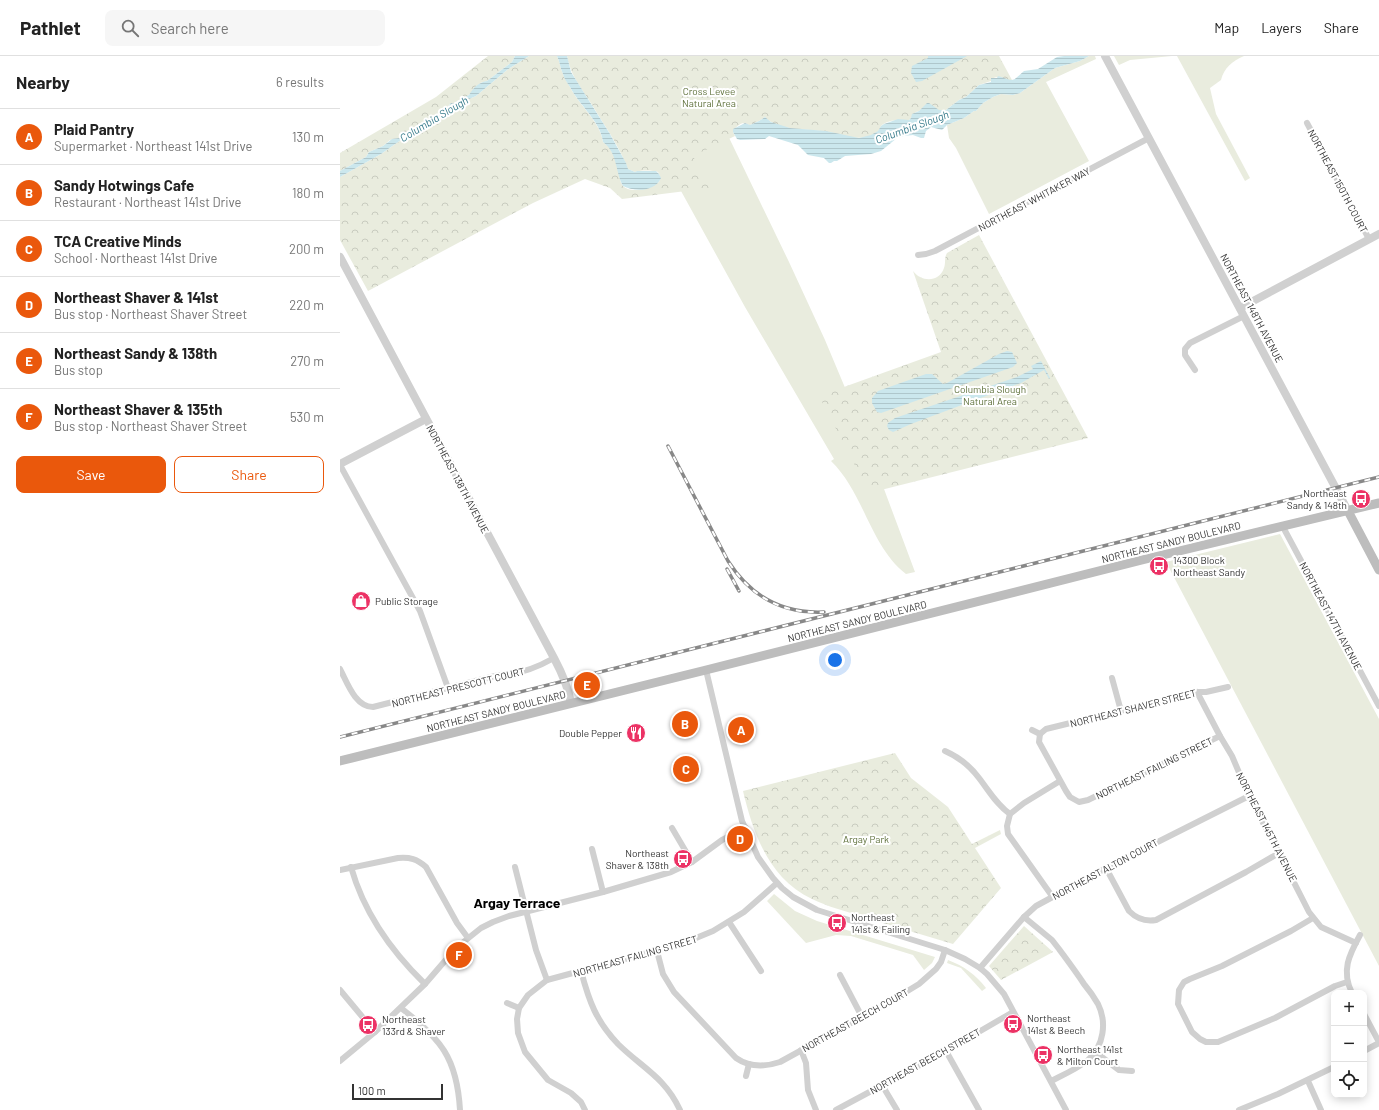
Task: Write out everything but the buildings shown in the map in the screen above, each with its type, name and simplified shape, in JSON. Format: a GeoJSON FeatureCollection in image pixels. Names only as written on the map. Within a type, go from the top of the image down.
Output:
{"type":"FeatureCollection","features":[{"type":"Feature","properties":{"kind":"main road","name":"NORTHEAST SANDY BOULEVARD"},"geometry":{"type":"LineString","coordinates":[[340,761],[1134,562],[1379,503]]}},
{"type":"Feature","properties":{"kind":"main road","name":"NORTHEAST 148TH AVENUE"},"geometry":{"type":"LineString","coordinates":[[1348,510],[1379,570]]}},
{"type":"Feature","properties":{"kind":"street","name":"NORTHEAST 148TH AVENUE"},"geometry":{"type":"LineString","coordinates":[[1106,58],[1348,510]]}},
{"type":"Feature","properties":{"kind":"street","name":"NORTHEAST 150TH COURT"},"geometry":{"type":"LineString","coordinates":[[1307,123],[1369,239]]}},
{"type":"Feature","properties":{"kind":"street","name":"NORTHEAST WHITAKER WAY"},"geometry":{"type":"LineString","coordinates":[[918,255],[935,251],[1149,138]]}},
{"type":"Feature","properties":{"kind":"street"},"geometry":{"type":"LineString","coordinates":[[1240,308],[1379,234]]}},
{"type":"Feature","properties":{"kind":"street","name":"NORTHEAST 138TH AVENUE"},"geometry":{"type":"LineString","coordinates":[[340,257],[566,681],[571,703]]}},
{"type":"Feature","properties":{"kind":"street"},"geometry":{"type":"LineString","coordinates":[[1195,370],[1185,355],[1185,349],[1190,343],[1244,316]]}},
{"type":"Feature","properties":{"kind":"street"},"geometry":{"type":"LineString","coordinates":[[426,419],[340,464],[420,611],[448,688]]}},
{"type":"Feature","properties":{"kind":"street","name":"NORTHEAST 147TH AVENUE"},"geometry":{"type":"LineString","coordinates":[[1283,527],[1379,706]]}},
{"type":"Feature","properties":{"kind":"street","name":"NORTHEAST PRESCOTT COURT"},"geometry":{"type":"LineString","coordinates":[[340,669],[361,704],[367,707],[381,706],[448,688],[530,669],[554,658]]}},
{"type":"Feature","properties":{"kind":"street"},"geometry":{"type":"LineString","coordinates":[[706,670],[738,805],[758,857],[777,883],[793,897],[818,910],[945,950],[980,968],[1000,989],[1066,1110]]}},
{"type":"Feature","properties":{"kind":"street"},"geometry":{"type":"LineString","coordinates":[[1112,678],[1121,711]]}},
{"type":"Feature","properties":{"kind":"street","name":"NORTHEAST SHAVER STREET"},"geometry":{"type":"LineString","coordinates":[[1040,734],[1046,729],[1197,692],[1206,692],[1228,687]]}},
{"type":"Feature","properties":{"kind":"street","name":"NORTHEAST 145TH AVENUE"},"geometry":{"type":"LineString","coordinates":[[1197,692],[1232,756],[1249,796],[1313,918],[1321,927],[1356,943]]}},
{"type":"Feature","properties":{"kind":"street"},"geometry":{"type":"LineString","coordinates":[[1032,730],[1040,734],[1040,742],[1060,781],[1024,803],[1010,814],[1006,826],[1008,834],[1052,896]]}},
{"type":"Feature","properties":{"kind":"street","name":"NORTHEAST FAILING STREET"},"geometry":{"type":"LineString","coordinates":[[1060,781],[1070,797],[1074,800],[1083,802],[1220,736]]}},
{"type":"Feature","properties":{"kind":"street"},"geometry":{"type":"LineString","coordinates":[[945,751],[957,756],[968,766],[992,796],[1010,814]]}},
{"type":"Feature","properties":{"kind":"street","name":"NORTHEAST ALTON COURT"},"geometry":{"type":"LineString","coordinates":[[980,968],[1024,916],[1036,906],[1106,868],[1249,796]]}},
{"type":"Feature","properties":{"kind":"street"},"geometry":{"type":"LineString","coordinates":[[672,828],[692,862]]}},
{"type":"Feature","properties":{"kind":"street"},"geometry":{"type":"LineString","coordinates":[[340,1061],[376,1032],[401,1008],[425,984],[456,948],[468,938],[493,922],[663,875],[683,868],[722,840],[746,828]]}},
{"type":"Feature","properties":{"kind":"street"},"geometry":{"type":"LineString","coordinates":[[592,849],[603,892]]}},
{"type":"Feature","properties":{"kind":"street"},"geometry":{"type":"LineString","coordinates":[[1106,868],[1128,911],[1139,922],[1156,920],[1246,872],[1279,852]]}},
{"type":"Feature","properties":{"kind":"street"},"geometry":{"type":"LineString","coordinates":[[340,870],[398,858],[416,859],[426,867],[457,923],[468,938]]}},
{"type":"Feature","properties":{"kind":"street"},"geometry":{"type":"LineString","coordinates":[[352,867],[360,893],[384,937],[396,954],[425,984]]}},
{"type":"Feature","properties":{"kind":"street"},"geometry":{"type":"LineString","coordinates":[[515,867],[536,950],[547,980],[528,995],[519,1008],[517,1019],[518,1033],[525,1052],[548,1080],[571,1093],[581,1102],[585,1110]]}},
{"type":"Feature","properties":{"kind":"street","name":"NORTHEAST FAILING STREET"},"geometry":{"type":"LineString","coordinates":[[547,980],[656,951],[696,939],[713,932],[750,907],[777,883]]}},
{"type":"Feature","properties":{"kind":"street"},"geometry":{"type":"LineString","coordinates":[[1024,916],[1052,940],[1098,1004],[1103,1018],[1103,1032],[1100,1043],[1095,1052],[1088,1060],[1051,1081]]}},
{"type":"Feature","properties":{"kind":"street"},"geometry":{"type":"LineString","coordinates":[[1313,918],[1291,931],[1222,966],[1184,982],[1179,990],[1177,1000],[1179,1008],[1192,1032],[1200,1039],[1211,1043],[1218,1042],[1275,1018],[1335,986],[1347,982]]}},
{"type":"Feature","properties":{"kind":"street"},"geometry":{"type":"LineString","coordinates":[[729,922],[761,971]]}},
{"type":"Feature","properties":{"kind":"street"},"geometry":{"type":"LineString","coordinates":[[1351,990],[1347,982],[1348,960],[1360,935]]}},
{"type":"Feature","properties":{"kind":"street","name":"NORTHEAST BEECH COURT"},"geometry":{"type":"LineString","coordinates":[[749,1064],[758,1066],[773,1064],[904,993],[931,975],[941,962],[945,950]]}},
{"type":"Feature","properties":{"kind":"street"},"geometry":{"type":"LineString","coordinates":[[656,951],[664,974],[674,992],[736,1058],[743,1063],[749,1064],[746,1076]]}},
{"type":"Feature","properties":{"kind":"street"},"geometry":{"type":"LineString","coordinates":[[581,971],[590,1001],[602,1024],[619,1045],[649,1069],[663,1084],[680,1110]]}},
{"type":"Feature","properties":{"kind":"street"},"geometry":{"type":"LineString","coordinates":[[840,975],[862,1017]]}},
{"type":"Feature","properties":{"kind":"street"},"geometry":{"type":"LineString","coordinates":[[340,990],[376,1032]]}},
{"type":"Feature","properties":{"kind":"street"},"geometry":{"type":"LineString","coordinates":[[507,1002],[519,1008]]}},
{"type":"Feature","properties":{"kind":"street"},"geometry":{"type":"LineString","coordinates":[[401,1008],[432,1033],[444,1051],[457,1082],[460,1110]]}},
{"type":"Feature","properties":{"kind":"street","name":"NORTHEAST BEECH STREET"},"geometry":{"type":"LineString","coordinates":[[836,1110],[946,1051],[1013,1012]]}},
{"type":"Feature","properties":{"kind":"street"},"geometry":{"type":"LineString","coordinates":[[1367,1020],[1379,1042],[1367,1049]]}},
{"type":"Feature","properties":{"kind":"street"},"geometry":{"type":"LineString","coordinates":[[801,1050],[806,1063],[808,1090],[816,1110]]}},
{"type":"Feature","properties":{"kind":"street"},"geometry":{"type":"LineString","coordinates":[[946,1051],[979,1110]]}},
{"type":"Feature","properties":{"kind":"street"},"geometry":{"type":"LineString","coordinates":[[1095,1052],[1119,1070],[1132,1071]]}},
{"type":"Feature","properties":{"kind":"street"},"geometry":{"type":"LineString","coordinates":[[1239,1110],[1308,1081],[1331,1069]]}},
{"type":"Feature","properties":{"kind":"street"},"geometry":{"type":"LineString","coordinates":[[1308,1081],[1321,1110]]}},
{"type":"Feature","properties":{"kind":"street"},"geometry":{"type":"LineString","coordinates":[[882,1085],[898,1110]]}},
{"type":"Feature","properties":{"kind":"green space"},"geometry":{"type":"Polygon","coordinates":[[[488,56],[515,56],[512,62],[487,81],[480,83],[469,95],[450,104],[432,120],[399,138],[390,140],[383,146],[369,152],[366,157],[340,171],[340,153],[436,97],[488,56]]]}},
{"type":"Feature","properties":{"kind":"green space","name":"Cross Levee Natural Area"},"geometry":{"type":"Polygon","coordinates":[[[529,56],[557,56],[568,84],[594,121],[603,142],[609,147],[615,157],[621,183],[624,187],[634,190],[659,182],[660,177],[658,172],[646,170],[635,172],[628,169],[612,136],[574,76],[567,56],[999,56],[1012,80],[999,77],[991,79],[991,81],[979,85],[966,97],[959,100],[946,110],[942,111],[924,107],[916,112],[909,120],[895,120],[888,122],[882,125],[876,133],[861,138],[819,131],[794,129],[777,125],[765,117],[750,125],[741,123],[733,132],[735,136],[693,156],[710,188],[622,199],[610,188],[585,179],[533,203],[368,291],[340,240],[340,177],[381,154],[408,135],[448,114],[460,103],[476,96],[507,70],[529,56]]]}},
{"type":"Feature","properties":{"kind":"green space"},"geometry":{"type":"Polygon","coordinates":[[[1089,56],[1095,56],[1096,59],[1046,82],[1089,161],[989,214],[956,148],[949,138],[947,125],[976,111],[983,103],[993,97],[1001,94],[1013,95],[1020,93],[1055,68],[1080,61],[1089,56]]]}},
{"type":"Feature","properties":{"kind":"green space"},"geometry":{"type":"Polygon","coordinates":[[[1114,56],[1172,56],[1130,60],[1119,65],[1114,56]]]}},
{"type":"Feature","properties":{"kind":"green space"},"geometry":{"type":"Polygon","coordinates":[[[1177,56],[1244,56],[1229,65],[1221,80],[1210,88],[1216,114],[1250,178],[1245,181],[1177,56]]]}},
{"type":"Feature","properties":{"kind":"green space","name":"Cross Levee Natural Area"},"geometry":{"type":"Polygon","coordinates":[[[707,92],[825,340],[877,464],[884,489],[915,572],[906,574],[884,549],[852,488],[831,461],[834,459],[745,307],[681,191],[655,151],[707,92]]]}},
{"type":"Feature","properties":{"kind":"green space","name":"Columbia Slough Natural Area"},"geometry":{"type":"Polygon","coordinates":[[[979,235],[1088,438],[869,493],[819,396],[941,352],[913,271],[916,275],[925,279],[938,276],[942,273],[944,268],[947,253],[979,235]]]}},
{"type":"Feature","properties":{"kind":"green space"},"geometry":{"type":"Polygon","coordinates":[[[1280,534],[1379,719],[1379,966],[1166,562],[1280,534]]]}},
{"type":"Feature","properties":{"kind":"green space","name":"Argay Park"},"geometry":{"type":"Polygon","coordinates":[[[895,753],[911,778],[948,807],[972,844],[1000,830],[1001,834],[975,848],[1001,888],[953,944],[831,907],[812,899],[797,890],[784,880],[765,853],[747,807],[743,791],[895,753]]]}},
{"type":"Feature","properties":{"kind":"green space"},"geometry":{"type":"Polygon","coordinates":[[[774,894],[795,911],[817,921],[935,957],[932,963],[924,970],[913,955],[851,936],[836,935],[806,943],[767,901],[774,894]]]}},
{"type":"Feature","properties":{"kind":"green space"},"geometry":{"type":"Polygon","coordinates":[[[1024,926],[1053,952],[1001,980],[989,966],[1024,926]]]}},
{"type":"Feature","properties":{"kind":"green space"},"geometry":{"type":"Polygon","coordinates":[[[948,960],[969,971],[986,988],[982,991],[961,968],[947,963],[948,960]]]}},
{"type":"Feature","properties":{"kind":"water","name":"Columbia Slough"},"geometry":{"type":"Polygon","coordinates":[[[515,56],[529,56],[507,70],[476,96],[460,103],[448,114],[408,135],[381,154],[340,177],[340,171],[366,157],[369,152],[432,120],[445,110],[451,103],[454,103],[469,95],[476,86],[487,81],[512,62],[515,56]]]}},
{"type":"Feature","properties":{"kind":"water"},"geometry":{"type":"Polygon","coordinates":[[[557,56],[567,56],[571,72],[610,134],[628,169],[635,172],[656,171],[661,178],[658,183],[644,190],[623,186],[620,181],[614,157],[608,146],[603,142],[594,121],[574,94],[566,80],[557,56]]]}},
{"type":"Feature","properties":{"kind":"water"},"geometry":{"type":"Polygon","coordinates":[[[928,56],[967,56],[922,81],[916,82],[911,73],[912,66],[928,58],[928,56]]]}},
{"type":"Feature","properties":{"kind":"water","name":"Columbia Slough"},"geometry":{"type":"Polygon","coordinates":[[[1089,56],[1080,61],[1055,68],[1020,93],[1013,95],[1001,94],[993,97],[983,103],[976,111],[947,125],[942,130],[931,127],[926,131],[924,138],[913,135],[897,138],[881,151],[871,154],[845,156],[837,161],[829,163],[824,158],[808,155],[798,145],[769,136],[765,139],[740,140],[737,139],[733,132],[733,129],[745,123],[750,125],[765,117],[771,122],[790,128],[826,131],[859,138],[871,135],[878,131],[884,124],[898,119],[909,120],[912,114],[919,111],[927,103],[939,110],[946,110],[959,100],[966,97],[979,85],[991,82],[991,78],[997,78],[998,76],[1012,80],[1017,78],[1024,71],[1038,69],[1057,57],[1089,56]]]}},
{"type":"Feature","properties":{"kind":"water"},"geometry":{"type":"Polygon","coordinates":[[[1007,351],[1012,352],[1017,363],[1013,367],[881,413],[877,412],[872,403],[872,398],[878,391],[926,374],[932,374],[943,384],[947,383],[1007,351]]]}},
{"type":"Feature","properties":{"kind":"water"},"geometry":{"type":"Polygon","coordinates":[[[1041,361],[1050,378],[1049,379],[1044,370],[1021,383],[893,432],[889,430],[887,426],[888,423],[895,418],[1017,377],[1033,369],[1031,366],[1041,361]]]}},
{"type":"Feature","properties":{"kind":"railway"},"geometry":{"type":"LineString","coordinates":[[668,446],[728,561],[737,574],[757,593],[769,601],[795,610],[824,612]]}},
{"type":"Feature","properties":{"kind":"railway"},"geometry":{"type":"LineString","coordinates":[[340,737],[1379,477]]}},
{"type":"Feature","properties":{"kind":"railway"},"geometry":{"type":"LineString","coordinates":[[727,569],[739,591]]}},
{"type":"Feature","properties":{"kind":"place","name":"Northeast Sandy & 148th"},"geometry":{"type":"Point","coordinates":[1361,499]}},
{"type":"Feature","properties":{"kind":"place","name":"14300 Block Northeast Sandy"},"geometry":{"type":"Point","coordinates":[1159,566]}},
{"type":"Feature","properties":{"kind":"place","name":"Public Storage"},"geometry":{"type":"Point","coordinates":[361,601]}},
{"type":"Feature","properties":{"kind":"place","name":"Northeast Sandy & 138th"},"geometry":{"type":"Point","coordinates":[587,685]}},
{"type":"Feature","properties":{"kind":"place","name":"Sandy Hotwings Cafe"},"geometry":{"type":"Point","coordinates":[685,724]}},
{"type":"Feature","properties":{"kind":"place","name":"Plaid Pantry"},"geometry":{"type":"Point","coordinates":[741,730]}},
{"type":"Feature","properties":{"kind":"place","name":"Double Pepper"},"geometry":{"type":"Point","coordinates":[636,733]}},
{"type":"Feature","properties":{"kind":"place","name":"TCA Creative Minds"},"geometry":{"type":"Point","coordinates":[686,769]}},
{"type":"Feature","properties":{"kind":"place","name":"Northeast Shaver & 141st"},"geometry":{"type":"Point","coordinates":[740,839]}},
{"type":"Feature","properties":{"kind":"place","name":"Northeast Shaver & 138th"},"geometry":{"type":"Point","coordinates":[683,859]}},
{"type":"Feature","properties":{"kind":"place","name":"Northeast 141st & Failing"},"geometry":{"type":"Point","coordinates":[837,923]}},
{"type":"Feature","properties":{"kind":"place","name":"Northeast Shaver & 135th"},"geometry":{"type":"Point","coordinates":[459,955]}},
{"type":"Feature","properties":{"kind":"place","name":"Northeast 141st & Beech"},"geometry":{"type":"Point","coordinates":[1013,1024]}},
{"type":"Feature","properties":{"kind":"place","name":"Northeast 133rd & Shaver"},"geometry":{"type":"Point","coordinates":[368,1025]}},
{"type":"Feature","properties":{"kind":"place","name":"Northeast 141st & Milton Court"},"geometry":{"type":"Point","coordinates":[1043,1055]}},
{"type":"Feature","properties":{"kind":"district","name":"Argay Terrace"},"geometry":{"type":"Point","coordinates":[517,903]}}]}
